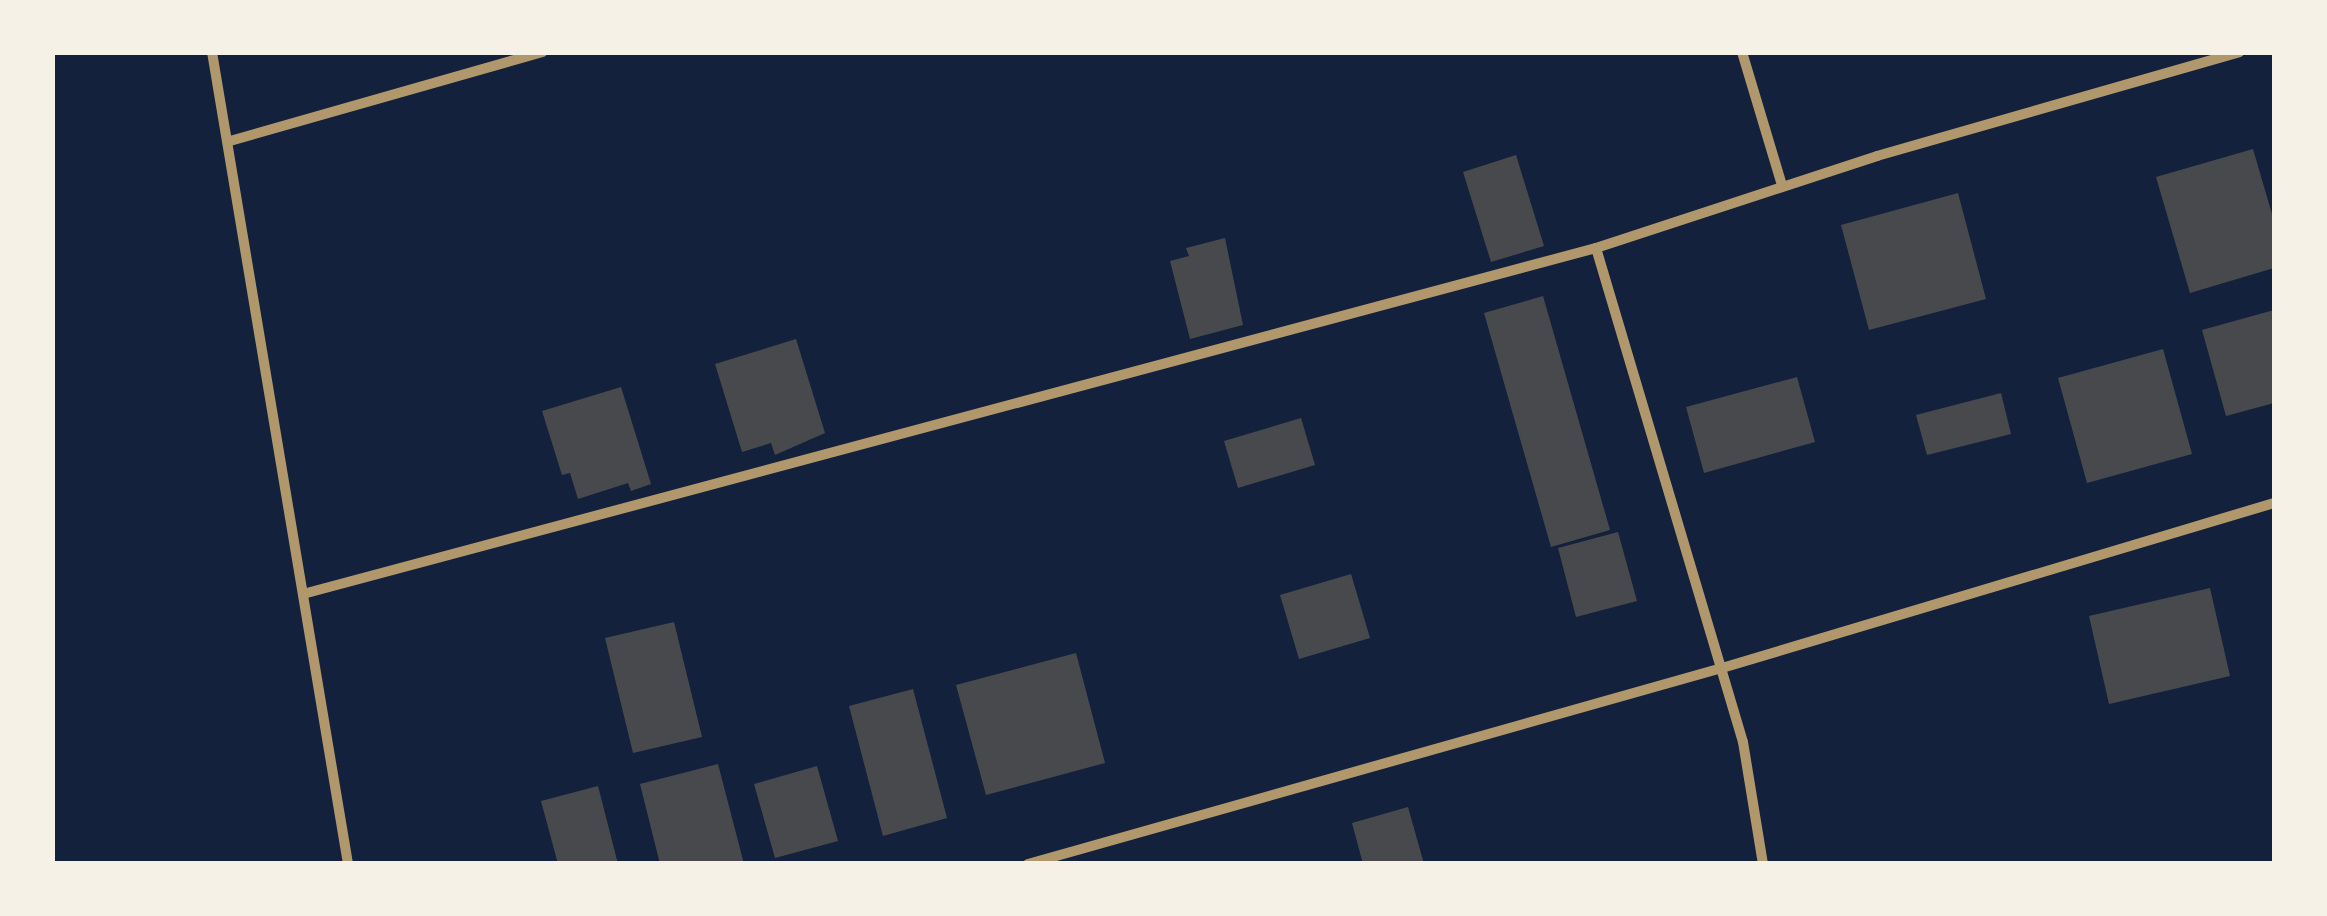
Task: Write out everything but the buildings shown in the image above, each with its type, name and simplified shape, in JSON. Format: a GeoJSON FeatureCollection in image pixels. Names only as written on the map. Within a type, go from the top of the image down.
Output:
{"type":"FeatureCollection","features":[{"type":"Feature","properties":{"kind":"street"},"geometry":{"type":"LineString","coordinates":[[212,52],[230,141],[348,864]]}},
{"type":"Feature","properties":{"kind":"street"},"geometry":{"type":"LineString","coordinates":[[230,141],[543,52]]}},
{"type":"Feature","properties":{"kind":"street"},"geometry":{"type":"LineString","coordinates":[[1742,52],[1782,186]]}},
{"type":"Feature","properties":{"kind":"street"},"geometry":{"type":"LineString","coordinates":[[303,594],[1596,248],[1782,186],[2239,52]]}},
{"type":"Feature","properties":{"kind":"street"},"geometry":{"type":"LineString","coordinates":[[1596,248],[1743,742],[1762,864]]}},
{"type":"Feature","properties":{"kind":"street"},"geometry":{"type":"LineString","coordinates":[[1028,864],[1722,668],[2274,503]]}}]}
